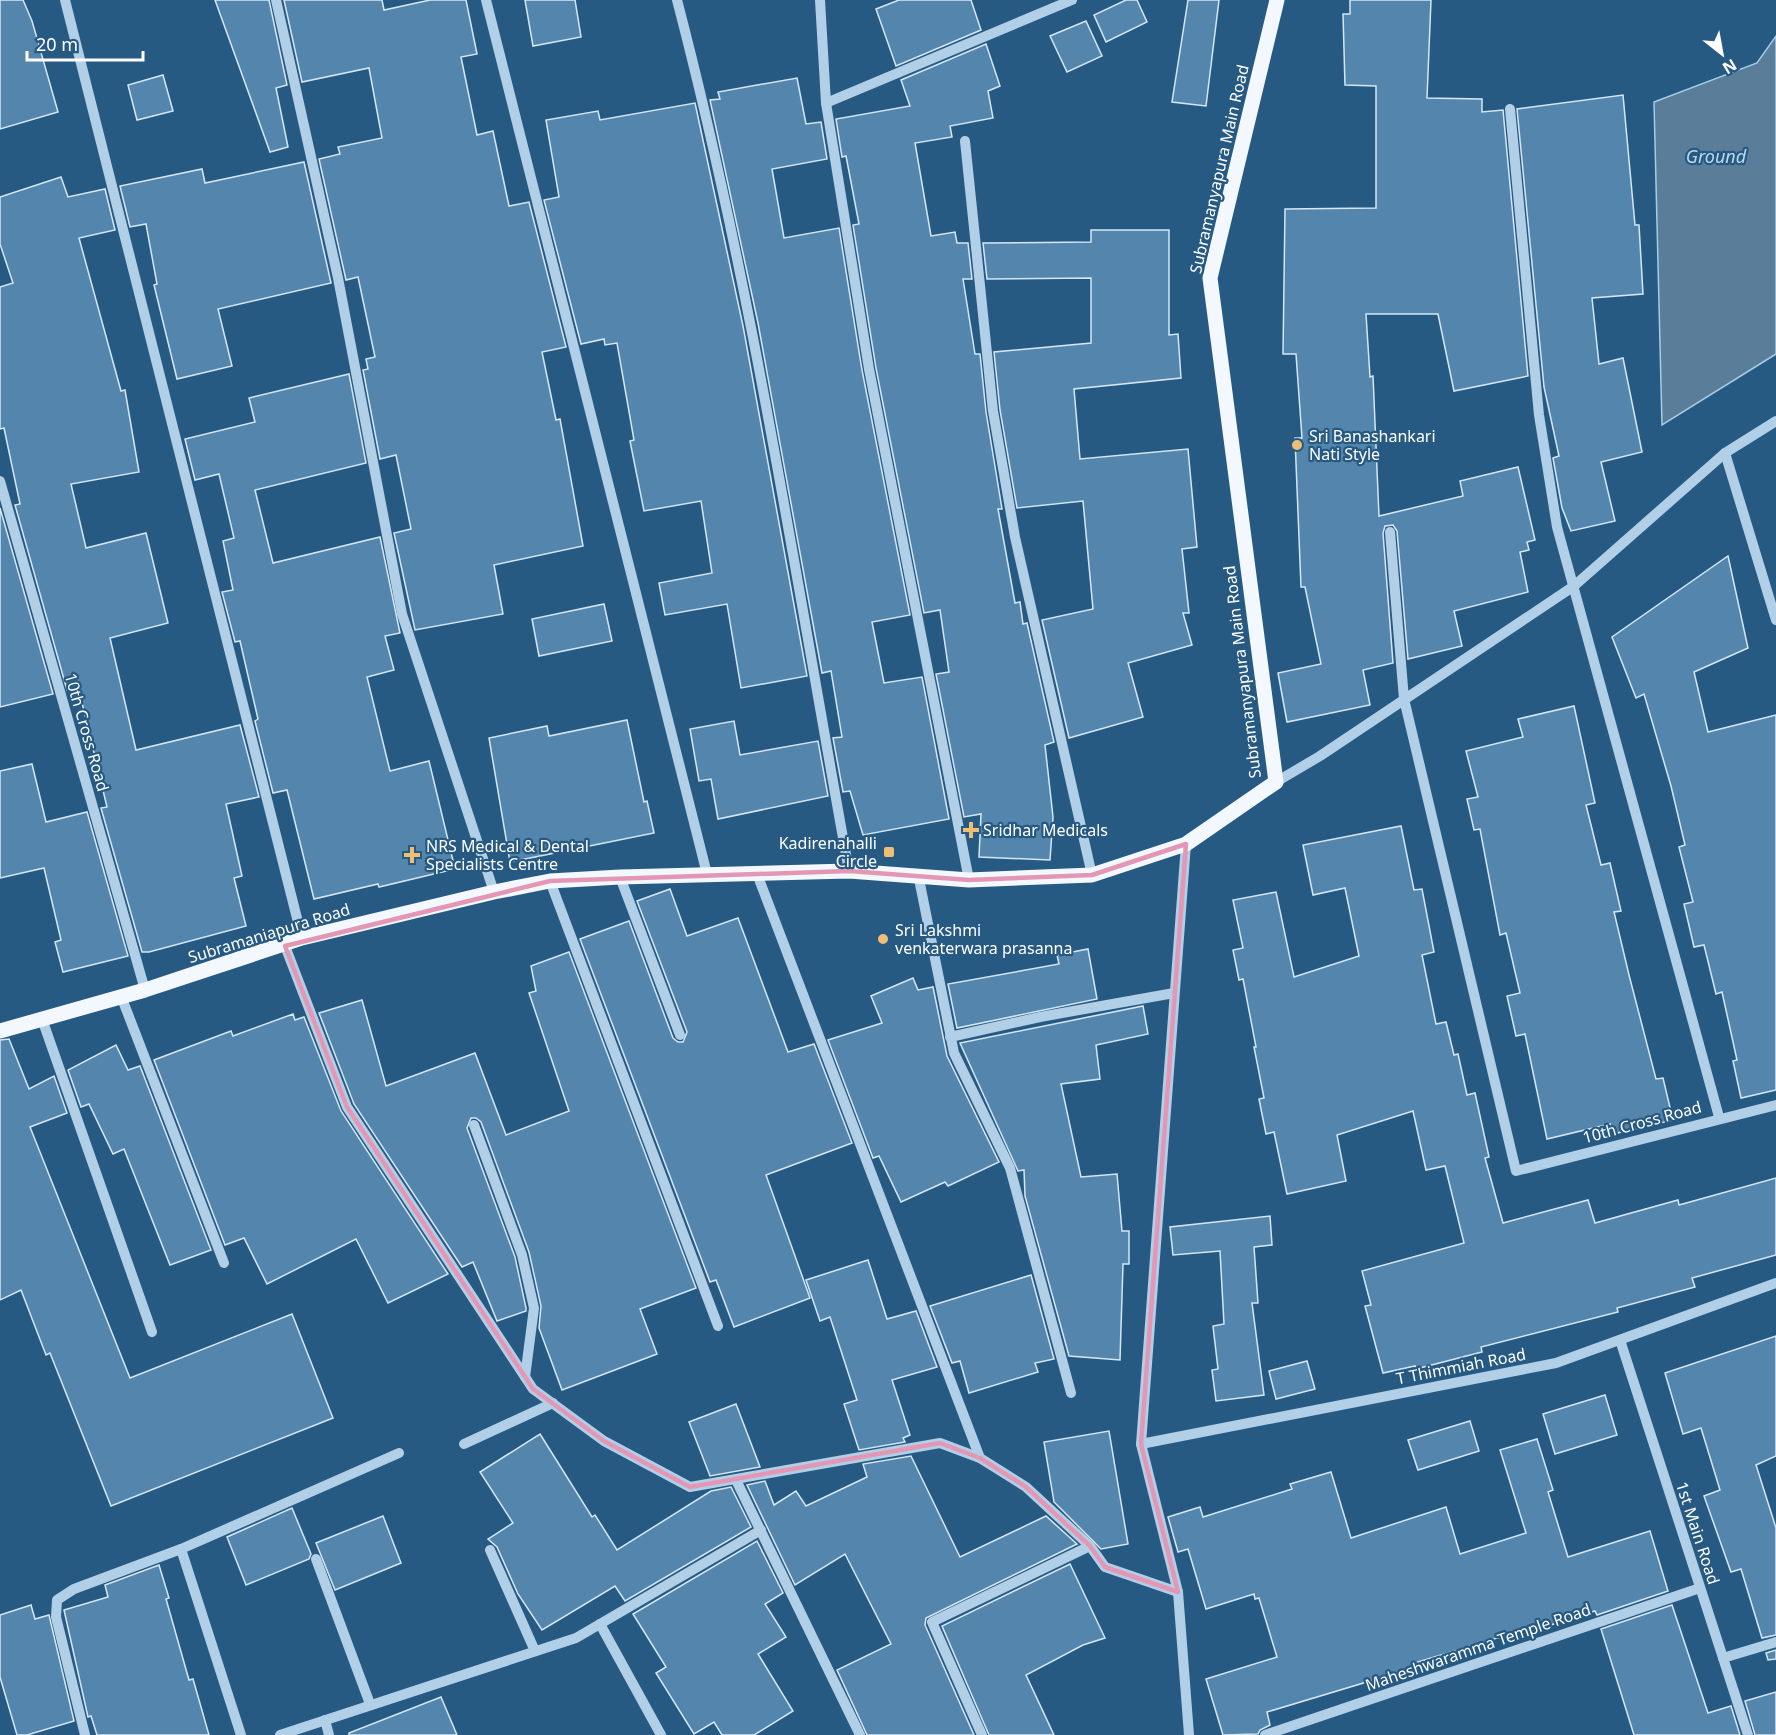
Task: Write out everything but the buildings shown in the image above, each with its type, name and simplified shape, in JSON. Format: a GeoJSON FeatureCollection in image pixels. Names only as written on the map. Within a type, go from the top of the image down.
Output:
{"type":"FeatureCollection","features":[{"type":"Feature","properties":{"kind":"main road","name":"Subramanyapura Main Road"},"geometry":{"type":"LineString","coordinates":[[550,881],[849,871],[918,874],[969,880],[1092,875],[1186,844],[1276,782],[1210,278],[1277,0]]}},
{"type":"Feature","properties":{"kind":"main road","name":"Subramaniapura Road"},"geometry":{"type":"LineString","coordinates":[[0,1031],[145,990],[285,946],[302,938],[494,892],[550,881]]}},
{"type":"Feature","properties":{"kind":"street"},"geometry":{"type":"LineString","coordinates":[[66,0],[302,938]]}},
{"type":"Feature","properties":{"kind":"street"},"geometry":{"type":"LineString","coordinates":[[276,0],[338,278],[402,614],[494,892]]}},
{"type":"Feature","properties":{"kind":"street"},"geometry":{"type":"LineString","coordinates":[[486,0],[707,874]]}},
{"type":"Feature","properties":{"kind":"street"},"geometry":{"type":"LineString","coordinates":[[677,0],[701,93],[742,279],[849,871]]}},
{"type":"Feature","properties":{"kind":"street"},"geometry":{"type":"LineString","coordinates":[[820,0],[826,103],[869,369],[969,880]]}},
{"type":"Feature","properties":{"kind":"street"},"geometry":{"type":"LineString","coordinates":[[826,103],[1072,0]]}},
{"type":"Feature","properties":{"kind":"street"},"geometry":{"type":"LineString","coordinates":[[1510,109],[1539,415],[1557,527],[1719,1117]]}},
{"type":"Feature","properties":{"kind":"street"},"geometry":{"type":"LineString","coordinates":[[965,141],[997,434],[1015,537],[1092,875]]}},
{"type":"Feature","properties":{"kind":"street"},"geometry":{"type":"LineString","coordinates":[[1276,782],[1320,756],[1574,586],[1725,453],[1776,421]]}},
{"type":"Feature","properties":{"kind":"street"},"geometry":{"type":"LineString","coordinates":[[1725,453],[1776,620]]}},
{"type":"Feature","properties":{"kind":"street","name":"10th Cross Road"},"geometry":{"type":"LineString","coordinates":[[0,481],[145,990]]}},
{"type":"Feature","properties":{"kind":"street"},"geometry":{"type":"LineString","coordinates":[[1390,532],[1404,699]]}},
{"type":"Feature","properties":{"kind":"street","name":"10th Cross Road"},"geometry":{"type":"LineString","coordinates":[[1404,699],[1516,1171],[1719,1117],[1776,1105]]}},
{"type":"Feature","properties":{"kind":"street"},"geometry":{"type":"LineString","coordinates":[[1186,844],[1141,1444],[1178,1592],[1190,1735]]}},
{"type":"Feature","properties":{"kind":"street"},"geometry":{"type":"LineString","coordinates":[[757,874],[980,1458]]}},
{"type":"Feature","properties":{"kind":"street"},"geometry":{"type":"LineString","coordinates":[[918,874],[954,1053],[1010,1168],[1071,1394]]}},
{"type":"Feature","properties":{"kind":"street"},"geometry":{"type":"LineString","coordinates":[[620,877],[680,1035]]}},
{"type":"Feature","properties":{"kind":"street"},"geometry":{"type":"LineString","coordinates":[[550,881],[718,1326]]}},
{"type":"Feature","properties":{"kind":"street"},"geometry":{"type":"LineString","coordinates":[[285,946],[346,1107],[533,1389],[604,1442],[690,1487],[940,1443],[980,1458],[1026,1487],[1089,1546],[1105,1567],[1178,1592]]}},
{"type":"Feature","properties":{"kind":"street"},"geometry":{"type":"LineString","coordinates":[[950,1037],[1040,1017],[1174,993]]}},
{"type":"Feature","properties":{"kind":"street"},"geometry":{"type":"LineString","coordinates":[[121,996],[224,1263]]}},
{"type":"Feature","properties":{"kind":"street"},"geometry":{"type":"LineString","coordinates":[[42,1019],[152,1332]]}},
{"type":"Feature","properties":{"kind":"street"},"geometry":{"type":"LineString","coordinates":[[474,1125],[522,1255],[534,1308],[525,1377]]}},
{"type":"Feature","properties":{"kind":"street","name":"T Thimmiah Road"},"geometry":{"type":"LineString","coordinates":[[1141,1444],[1556,1363],[1776,1283]]}},
{"type":"Feature","properties":{"kind":"street","name":"1st Main Road"},"geometry":{"type":"LineString","coordinates":[[1620,1340],[1748,1735]]}},
{"type":"Feature","properties":{"kind":"street"},"geometry":{"type":"LineString","coordinates":[[464,1444],[553,1404]]}},
{"type":"Feature","properties":{"kind":"street"},"geometry":{"type":"LineString","coordinates":[[85,1735],[56,1617],[57,1600],[74,1589],[181,1549],[399,1453]]}},
{"type":"Feature","properties":{"kind":"street"},"geometry":{"type":"LineString","coordinates":[[736,1480],[860,1735]]}},
{"type":"Feature","properties":{"kind":"street"},"geometry":{"type":"LineString","coordinates":[[280,1735],[576,1638],[761,1530]]}},
{"type":"Feature","properties":{"kind":"street"},"geometry":{"type":"LineString","coordinates":[[982,1735],[932,1622],[1089,1546]]}},
{"type":"Feature","properties":{"kind":"street"},"geometry":{"type":"LineString","coordinates":[[181,1549],[241,1735]]}},
{"type":"Feature","properties":{"kind":"street"},"geometry":{"type":"LineString","coordinates":[[490,1550],[535,1651]]}},
{"type":"Feature","properties":{"kind":"street"},"geometry":{"type":"LineString","coordinates":[[316,1559],[370,1704]]}},
{"type":"Feature","properties":{"kind":"street","name":"Maheshwaramma Temple Road"},"geometry":{"type":"LineString","coordinates":[[1265,1735],[1700,1588]]}},
{"type":"Feature","properties":{"kind":"street"},"geometry":{"type":"LineString","coordinates":[[600,1624],[661,1735]]}},
{"type":"Feature","properties":{"kind":"street"},"geometry":{"type":"LineString","coordinates":[[1723,1658],[1776,1642]]}},
{"type":"Feature","properties":{"kind":"street"},"geometry":{"type":"LineString","coordinates":[[325,1720],[329,1735]]}},
{"type":"Feature","properties":{"kind":"highlighted area"},"geometry":{"type":"Polygon","coordinates":[[[1186,844],[1141,1444],[1178,1592],[1105,1567],[1090,1546],[1026,1487],[980,1458],[940,1443],[690,1487],[604,1441],[533,1389],[347,1107],[285,946],[550,881],[849,871],[969,880],[1092,875],[1186,844]]]}},
{"type":"Feature","properties":{"kind":"water","name":"Ground"},"geometry":{"type":"Polygon","coordinates":[[[1776,36],[1776,354],[1662,425],[1654,102],[1757,63],[1776,36]]]}},
{"type":"Feature","properties":{"kind":"place","name":"Sri Banashankari Nati Style"},"geometry":{"type":"Point","coordinates":[1297,445]}},
{"type":"Feature","properties":{"kind":"place","name":"Sridhar Medicals"},"geometry":{"type":"Point","coordinates":[971,830]}},
{"type":"Feature","properties":{"kind":"place","name":"Kadirenahalli Circle"},"geometry":{"type":"Point","coordinates":[889,852]}},
{"type":"Feature","properties":{"kind":"place","name":"NRS Medical & Dental Specialists Centre"},"geometry":{"type":"Point","coordinates":[412,855]}},
{"type":"Feature","properties":{"kind":"place","name":"Sri Lakshmi venkaterwara prasanna"},"geometry":{"type":"Point","coordinates":[883,939]}}]}
